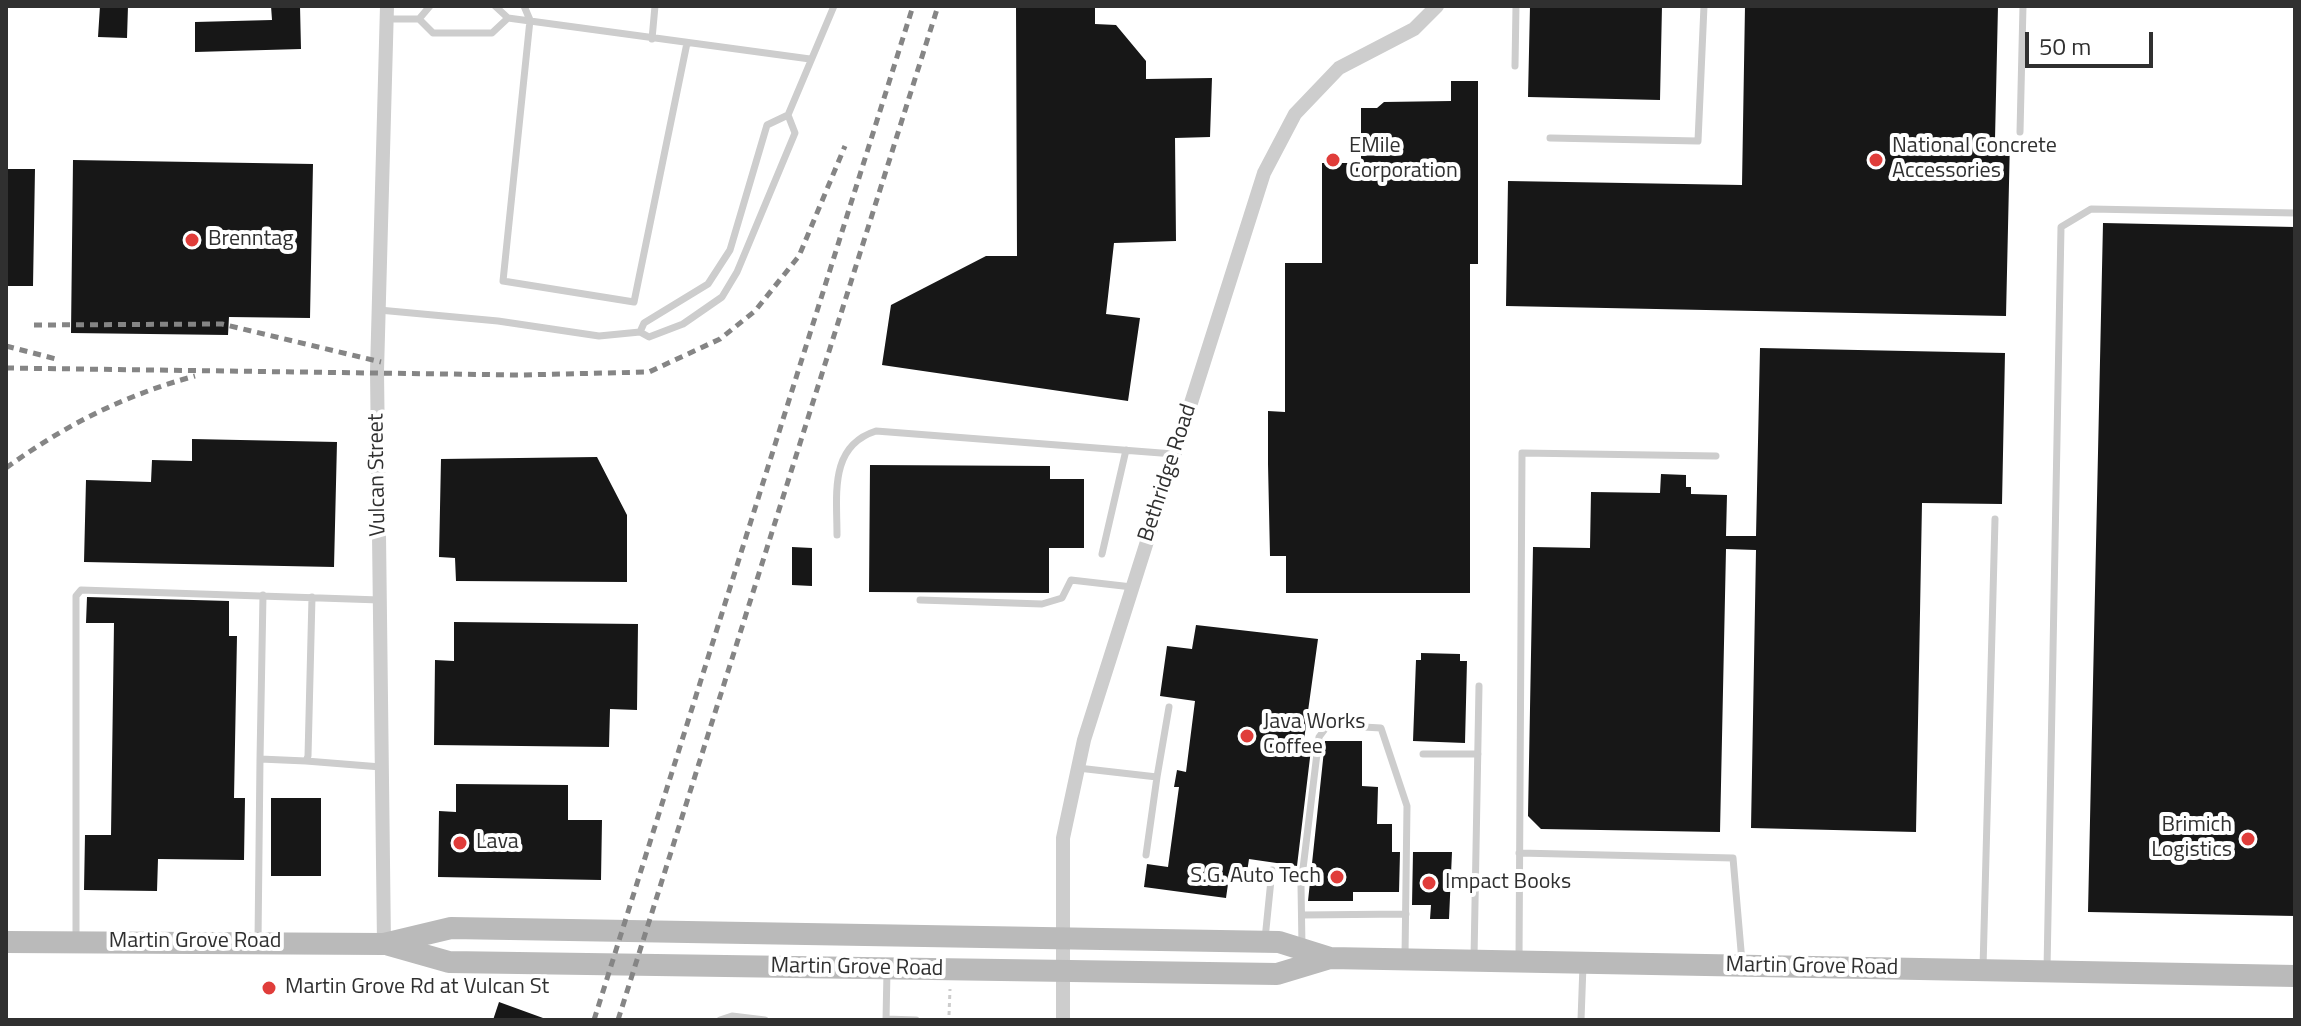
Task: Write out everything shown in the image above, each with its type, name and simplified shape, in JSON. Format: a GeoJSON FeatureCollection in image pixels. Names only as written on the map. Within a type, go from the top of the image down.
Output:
{"type":"FeatureCollection","features":[{"type":"Feature","properties":{"kind":"main road","name":"Martin Grove Road"},"geometry":{"type":"LineString","coordinates":[[6,942],[384,944],[451,928],[1265,941],[1330,958]]}},
{"type":"Feature","properties":{"kind":"main road","name":"Martin Grove Road"},"geometry":{"type":"LineString","coordinates":[[384,944],[449,962],[1277,974],[1330,958],[1405,958],[2295,976]]}},
{"type":"Feature","properties":{"kind":"street","name":"Bethridge Road"},"geometry":{"type":"LineString","coordinates":[[1063,1020],[1063,838],[1078,768],[1132,587],[1264,173],[1295,114],[1339,68],[1414,29],[1437,6]]}},
{"type":"Feature","properties":{"kind":"street","name":"Vulcan Street"},"geometry":{"type":"LineString","coordinates":[[384,944],[379,310],[386,13]]}},
{"type":"Feature","properties":{"kind":"lane"},"geometry":{"type":"LineString","coordinates":[[419,19],[430,6]]}},
{"type":"Feature","properties":{"kind":"lane"},"geometry":{"type":"LineString","coordinates":[[495,6],[508,18],[810,59]]}},
{"type":"Feature","properties":{"kind":"lane"},"geometry":{"type":"LineString","coordinates":[[524,6],[530,20],[503,281],[634,302],[687,43]]}},
{"type":"Feature","properties":{"kind":"lane"},"geometry":{"type":"LineString","coordinates":[[652,39],[655,6]]}},
{"type":"Feature","properties":{"kind":"lane"},"geometry":{"type":"LineString","coordinates":[[379,310],[498,321],[599,336],[640,332],[649,337],[683,324],[722,297],[737,272],[795,133],[788,115],[834,6]]}},
{"type":"Feature","properties":{"kind":"lane"},"geometry":{"type":"LineString","coordinates":[[1515,66],[1516,6]]}},
{"type":"Feature","properties":{"kind":"lane"},"geometry":{"type":"LineString","coordinates":[[1550,138],[1698,141],[1704,6]]}},
{"type":"Feature","properties":{"kind":"lane"},"geometry":{"type":"LineString","coordinates":[[2020,132],[2023,6]]}},
{"type":"Feature","properties":{"kind":"lane"},"geometry":{"type":"LineString","coordinates":[[386,13],[419,19],[433,33],[492,33],[508,18]]}},
{"type":"Feature","properties":{"kind":"lane"},"geometry":{"type":"LineString","coordinates":[[640,332],[644,323],[708,284],[730,250],[767,125],[788,115]]}},
{"type":"Feature","properties":{"kind":"lane"},"geometry":{"type":"LineString","coordinates":[[2047,971],[2061,227],[2091,209],[2295,213]]}},
{"type":"Feature","properties":{"kind":"lane"},"geometry":{"type":"LineString","coordinates":[[837,535],[837,474],[845,452],[861,436],[876,431],[1174,454]]}},
{"type":"Feature","properties":{"kind":"lane"},"geometry":{"type":"LineString","coordinates":[[1102,554],[1126,450]]}},
{"type":"Feature","properties":{"kind":"lane"},"geometry":{"type":"LineString","coordinates":[[1519,961],[1522,453],[1716,456]]}},
{"type":"Feature","properties":{"kind":"lane"},"geometry":{"type":"LineString","coordinates":[[1983,970],[1995,519]]}},
{"type":"Feature","properties":{"kind":"lane"},"geometry":{"type":"LineString","coordinates":[[920,600],[1042,604],[1062,598],[1071,580],[1132,587]]}},
{"type":"Feature","properties":{"kind":"lane"},"geometry":{"type":"LineString","coordinates":[[76,942],[76,596],[81,590],[380,600]]}},
{"type":"Feature","properties":{"kind":"lane"},"geometry":{"type":"LineString","coordinates":[[258,943],[263,595]]}},
{"type":"Feature","properties":{"kind":"lane"},"geometry":{"type":"LineString","coordinates":[[306,761],[312,597]]}},
{"type":"Feature","properties":{"kind":"lane"},"geometry":{"type":"LineString","coordinates":[[1474,961],[1479,686]]}},
{"type":"Feature","properties":{"kind":"lane"},"geometry":{"type":"LineString","coordinates":[[1146,855],[1169,707]]}},
{"type":"Feature","properties":{"kind":"lane"},"geometry":{"type":"LineString","coordinates":[[1302,949],[1301,885],[1319,737],[1328,725],[1381,728],[1407,806],[1405,958]]}},
{"type":"Feature","properties":{"kind":"lane"},"geometry":{"type":"LineString","coordinates":[[1423,754],[1478,754]]}},
{"type":"Feature","properties":{"kind":"lane"},"geometry":{"type":"LineString","coordinates":[[260,759],[381,767]]}},
{"type":"Feature","properties":{"kind":"lane"},"geometry":{"type":"LineString","coordinates":[[1078,768],[1157,777]]}},
{"type":"Feature","properties":{"kind":"lane"},"geometry":{"type":"LineString","coordinates":[[1519,853],[1733,858],[1743,965]]}},
{"type":"Feature","properties":{"kind":"lane"},"geometry":{"type":"LineString","coordinates":[[1265,941],[1272,870]]}},
{"type":"Feature","properties":{"kind":"lane"},"geometry":{"type":"LineString","coordinates":[[1302,915],[1406,914]]}},
{"type":"Feature","properties":{"kind":"lane"},"geometry":{"type":"LineString","coordinates":[[1581,1020],[1583,962]]}},
{"type":"Feature","properties":{"kind":"lane"},"geometry":{"type":"LineString","coordinates":[[887,969],[886,1019],[916,1020]]}},
{"type":"Feature","properties":{"kind":"lane"},"geometry":{"type":"LineString","coordinates":[[720,1020],[732,1016],[765,1020]]}},
{"type":"Feature","properties":{"kind":"path"},"geometry":{"type":"LineString","coordinates":[[949,1015],[950,989]]}},
{"type":"Feature","properties":{"kind":"building"},"geometry":{"type":"Polygon","coordinates":[[[100,6],[128,6],[127,38],[98,37],[100,6]]]}},
{"type":"Feature","properties":{"kind":"building"},"geometry":{"type":"Polygon","coordinates":[[[271,6],[300,6],[301,49],[195,52],[195,22],[272,20],[271,6]]]}},
{"type":"Feature","properties":{"kind":"building"},"geometry":{"type":"Polygon","coordinates":[[[1016,6],[1095,6],[1095,24],[1116,25],[1146,61],[1146,79],[1212,78],[1210,137],[1175,138],[1176,241],[1114,243],[1106,314],[1140,318],[1128,401],[882,365],[891,305],[986,256],[1017,256],[1016,6]]]}},
{"type":"Feature","properties":{"kind":"building"},"geometry":{"type":"Polygon","coordinates":[[[1530,6],[1662,6],[1660,100],[1528,97],[1530,6]]]}},
{"type":"Feature","properties":{"kind":"building","name":"National Concrete Accessories"},"geometry":{"type":"Polygon","coordinates":[[[1745,6],[1998,6],[1995,139],[2010,139],[2006,316],[1506,306],[1508,181],[1742,185],[1745,6]]]}},
{"type":"Feature","properties":{"kind":"building"},"geometry":{"type":"Polygon","coordinates":[[[1451,81],[1478,81],[1478,264],[1470,264],[1470,593],[1286,593],[1286,556],[1270,556],[1268,464],[1268,411],[1285,412],[1285,263],[1322,263],[1322,163],[1361,163],[1361,108],[1377,108],[1384,102],[1451,101],[1451,81]]]}},
{"type":"Feature","properties":{"kind":"building","name":"Brenntag"},"geometry":{"type":"Polygon","coordinates":[[[73,160],[313,164],[310,318],[229,317],[228,335],[71,333],[73,160]]]}},
{"type":"Feature","properties":{"kind":"building"},"geometry":{"type":"Polygon","coordinates":[[[6,169],[35,169],[33,286],[6,286],[6,169]]]}},
{"type":"Feature","properties":{"kind":"building"},"geometry":{"type":"Polygon","coordinates":[[[2103,223],[2295,227],[2295,916],[2088,912],[2103,223]]]}},
{"type":"Feature","properties":{"kind":"building"},"geometry":{"type":"Polygon","coordinates":[[[1760,348],[2005,353],[2002,504],[1922,503],[1916,832],[1751,828],[1756,550],[1726,549],[1720,832],[1541,829],[1528,816],[1533,547],[1590,548],[1591,492],[1660,493],[1661,474],[1686,475],[1686,487],[1691,487],[1691,494],[1727,495],[1726,536],[1756,536],[1760,348]]]}},
{"type":"Feature","properties":{"kind":"building"},"geometry":{"type":"Polygon","coordinates":[[[192,439],[337,442],[334,567],[84,562],[86,480],[151,482],[152,460],[192,461],[192,439]]]}},
{"type":"Feature","properties":{"kind":"building"},"geometry":{"type":"Polygon","coordinates":[[[597,457],[627,515],[627,582],[456,581],[455,558],[439,557],[441,459],[597,457]]]}},
{"type":"Feature","properties":{"kind":"building"},"geometry":{"type":"Polygon","coordinates":[[[870,465],[1050,466],[1050,479],[1084,479],[1084,548],[1049,548],[1049,593],[869,592],[870,465]]]}},
{"type":"Feature","properties":{"kind":"building"},"geometry":{"type":"Polygon","coordinates":[[[792,547],[812,548],[812,586],[792,585],[792,547]]]}},
{"type":"Feature","properties":{"kind":"building"},"geometry":{"type":"Polygon","coordinates":[[[87,597],[229,601],[229,636],[237,636],[234,798],[245,798],[244,860],[158,859],[157,891],[84,890],[85,835],[111,835],[114,623],[86,623],[87,597]]]}},
{"type":"Feature","properties":{"kind":"building"},"geometry":{"type":"Polygon","coordinates":[[[454,622],[638,624],[637,710],[610,709],[609,747],[434,745],[435,660],[454,661],[454,622]]]}},
{"type":"Feature","properties":{"kind":"building","name":"Java Works Coffee"},"geometry":{"type":"Polygon","coordinates":[[[1196,625],[1318,639],[1304,740],[1312,741],[1297,866],[1249,859],[1246,879],[1229,877],[1226,898],[1144,887],[1147,864],[1168,867],[1179,787],[1174,787],[1177,770],[1186,772],[1195,701],[1160,696],[1167,646],[1192,649],[1196,625]]]}},
{"type":"Feature","properties":{"kind":"building"},"geometry":{"type":"Polygon","coordinates":[[[1421,653],[1460,654],[1460,661],[1467,661],[1465,743],[1413,741],[1416,660],[1421,660],[1421,653]]]}},
{"type":"Feature","properties":{"kind":"building"},"geometry":{"type":"Polygon","coordinates":[[[1325,741],[1362,741],[1362,786],[1378,787],[1377,824],[1392,824],[1392,852],[1400,852],[1399,892],[1353,892],[1353,901],[1308,901],[1325,741]]]}},
{"type":"Feature","properties":{"kind":"building"},"geometry":{"type":"Polygon","coordinates":[[[456,784],[568,785],[568,820],[602,820],[601,880],[438,877],[439,811],[456,812],[456,784]]]}},
{"type":"Feature","properties":{"kind":"building"},"geometry":{"type":"Polygon","coordinates":[[[271,798],[321,798],[321,876],[271,876],[271,798]]]}},
{"type":"Feature","properties":{"kind":"building"},"geometry":{"type":"Polygon","coordinates":[[[1413,852],[1452,852],[1449,919],[1430,919],[1431,905],[1412,905],[1413,852]]]}},
{"type":"Feature","properties":{"kind":"building"},"geometry":{"type":"Polygon","coordinates":[[[499,1002],[543,1018],[543,1020],[493,1020],[499,1002]]]}},
{"type":"Feature","properties":{"kind":"railway"},"geometry":{"type":"LineString","coordinates":[[594,1020],[913,6]]}},
{"type":"Feature","properties":{"kind":"railway"},"geometry":{"type":"LineString","coordinates":[[618,1020],[938,6]]}},
{"type":"Feature","properties":{"kind":"railway"},"geometry":{"type":"LineString","coordinates":[[6,368],[519,375],[649,372],[720,339],[755,311],[799,256],[845,146]]}},
{"type":"Feature","properties":{"kind":"railway"},"geometry":{"type":"LineString","coordinates":[[34,325],[222,324],[381,362]]}},
{"type":"Feature","properties":{"kind":"railway"},"geometry":{"type":"LineString","coordinates":[[6,346],[60,360]]}},
{"type":"Feature","properties":{"kind":"railway"},"geometry":{"type":"LineString","coordinates":[[6,468],[96,413],[144,392],[195,376]]}},
{"type":"Feature","properties":{"kind":"place","name":"EMile Corporation"},"geometry":{"type":"Point","coordinates":[1333,160]}},
{"type":"Feature","properties":{"kind":"place","name":"National Concrete Accessories"},"geometry":{"type":"Point","coordinates":[1876,160]}},
{"type":"Feature","properties":{"kind":"place","name":"Brenntag"},"geometry":{"type":"Point","coordinates":[192,240]}},
{"type":"Feature","properties":{"kind":"place","name":"Java Works Coffee"},"geometry":{"type":"Point","coordinates":[1247,736]}},
{"type":"Feature","properties":{"kind":"place","name":"Brimich Logistics"},"geometry":{"type":"Point","coordinates":[2248,839]}},
{"type":"Feature","properties":{"kind":"place","name":"Lava"},"geometry":{"type":"Point","coordinates":[460,843]}},
{"type":"Feature","properties":{"kind":"place","name":"S.G. Auto Tech"},"geometry":{"type":"Point","coordinates":[1337,877]}},
{"type":"Feature","properties":{"kind":"place","name":"Impact Books"},"geometry":{"type":"Point","coordinates":[1429,883]}},
{"type":"Feature","properties":{"kind":"place","name":"Martin Grove Rd at Vulcan St"},"geometry":{"type":"Point","coordinates":[269,988]}}]}
